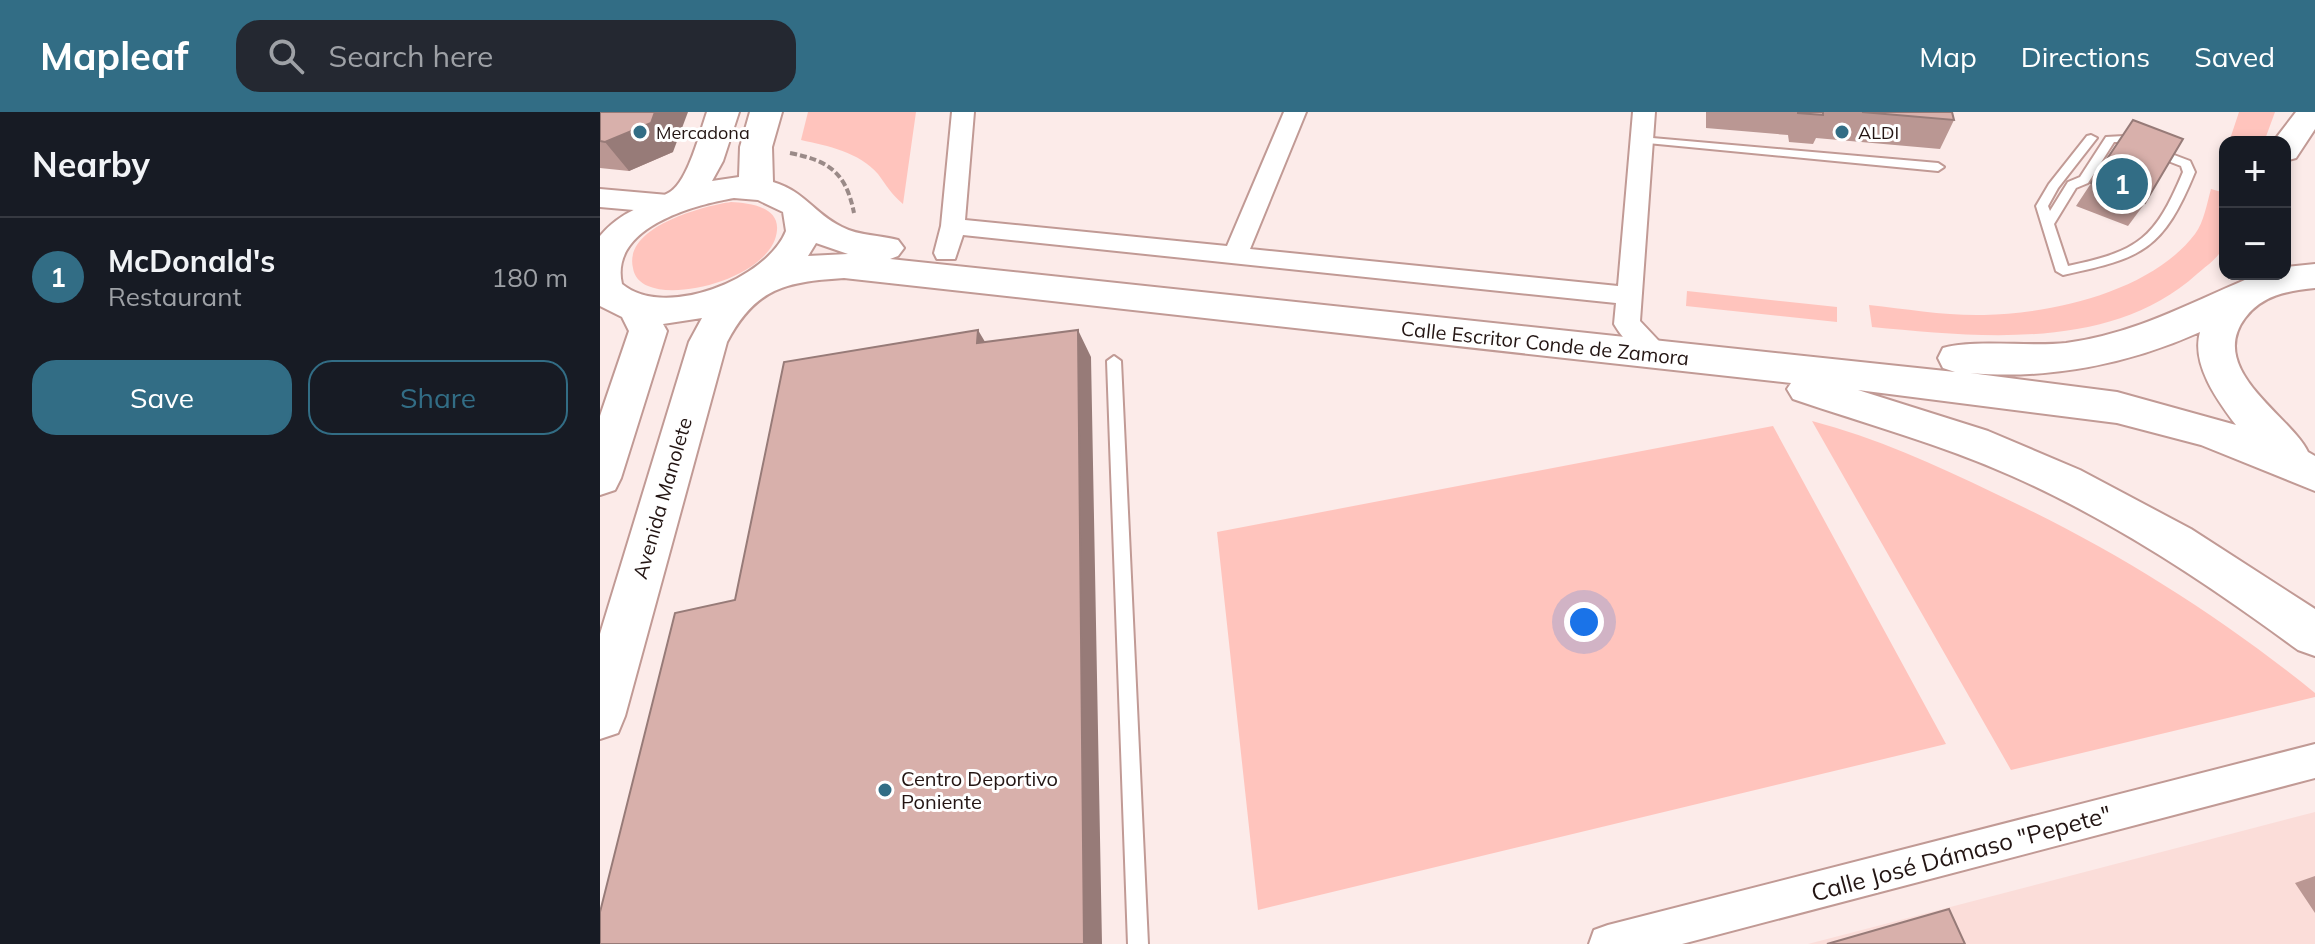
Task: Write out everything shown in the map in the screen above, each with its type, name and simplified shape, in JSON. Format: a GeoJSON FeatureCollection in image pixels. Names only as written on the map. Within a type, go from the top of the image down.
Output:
{"type":"FeatureCollection","features":[{"type":"Feature","properties":{"kind":"main road"},"geometry":{"type":"LineString","coordinates":[[600,478],[648,331],[636,308],[618,301],[606,290],[601,276],[604,260],[614,242],[669,204],[707,161],[723,112]]}},
{"type":"Feature","properties":{"kind":"main road"},"geometry":{"type":"LineString","coordinates":[[600,221],[710,190],[756,187],[756,147],[766,112]]}},
{"type":"Feature","properties":{"kind":"main road"},"geometry":{"type":"LineString","coordinates":[[2291,138],[2312,112]]}},
{"type":"Feature","properties":{"kind":"main road","name":"Calle Escritor Conde de Zamora"},"geometry":{"type":"LineString","coordinates":[[756,187],[779,192],[795,202],[824,236],[849,244],[950,240],[1628,310],[2012,362],[2103,349],[2175,328],[2238,285],[2315,276]]}},
{"type":"Feature","properties":{"kind":"main road","name":"Avenida Manolete"},"geometry":{"type":"LineString","coordinates":[[600,716],[708,342],[721,318],[798,246],[804,230],[804,216]]}},
{"type":"Feature","properties":{"kind":"main road","name":"Calle Escritor Conde de Zamora"},"geometry":{"type":"LineString","coordinates":[[636,308],[689,308],[803,269],[844,266],[2044,396],[2127,408],[2209,429],[2315,473]]}},
{"type":"Feature","properties":{"kind":"main road"},"geometry":{"type":"LineString","coordinates":[[2238,285],[2221,324],[2218,340],[2228,381],[2259,425],[2315,473]]}},
{"type":"Feature","properties":{"kind":"main road"},"geometry":{"type":"LineString","coordinates":[[1729,363],[1939,431],[2028,465],[2173,541],[2315,635]]}},
{"type":"Feature","properties":{"kind":"street"},"geometry":{"type":"LineString","coordinates":[[950,240],[963,112]]}},
{"type":"Feature","properties":{"kind":"street"},"geometry":{"type":"LineString","coordinates":[[1235,256],[1295,112]]}},
{"type":"Feature","properties":{"kind":"street"},"geometry":{"type":"LineString","coordinates":[[1644,112],[1628,310],[1660,356]]}},
{"type":"Feature","properties":{"kind":"street"},"geometry":{"type":"LineString","coordinates":[[600,198],[669,204]]}},
{"type":"Feature","properties":{"kind":"street","name":"Calle Escritor Conde de Zamora"},"geometry":{"type":"LineString","coordinates":[[950,240],[1235,256],[1628,310]]}},
{"type":"Feature","properties":{"kind":"street","name":"Calle José Dámaso \"Pepete\""},"geometry":{"type":"LineString","coordinates":[[1608,944],[1693,934],[2315,761]]}},
{"type":"Feature","properties":{"kind":"lane"},"geometry":{"type":"LineString","coordinates":[[2048,223],[2072,185],[2084,180],[2110,139],[2120,138],[2186,164],[2189,172],[2172,217],[2152,240],[2123,259],[2063,271],[2042,206],[2055,178],[2071,169],[2091,138]]}},
{"type":"Feature","properties":{"kind":"lane"},"geometry":{"type":"LineString","coordinates":[[1641,140],[1938,167]]}},
{"type":"Feature","properties":{"kind":"lane"},"geometry":{"type":"LineString","coordinates":[[1114,361],[1138,944]]}},
{"type":"Feature","properties":{"kind":"path"},"geometry":{"type":"LineString","coordinates":[[785,143],[789,153],[807,156],[840,174],[852,196],[856,218]]}},
{"type":"Feature","properties":{"kind":"shaded area"},"geometry":{"type":"Polygon","coordinates":[[[808,112],[916,112],[903,204],[862,160],[801,140],[808,112]]]}},
{"type":"Feature","properties":{"kind":"shaded area"},"geometry":{"type":"Polygon","coordinates":[[[2239,112],[2275,112],[2266,136],[2231,136],[2239,112]]]}},
{"type":"Feature","properties":{"kind":"shaded area"},"geometry":{"type":"Polygon","coordinates":[[[2211,189],[2219,191],[2219,254],[2163,299],[2125,317],[2084,328],[2042,334],[1955,334],[1872,327],[1869,305],[1955,314],[2011,314],[2099,296],[2153,271],[2176,254],[2195,234],[2211,189]]]}},
{"type":"Feature","properties":{"kind":"shaded area"},"geometry":{"type":"Polygon","coordinates":[[[731,202],[761,207],[773,216],[777,230],[772,246],[760,259],[724,280],[682,290],[663,290],[638,279],[633,268],[633,254],[640,241],[652,230],[685,214],[731,202]]]}},
{"type":"Feature","properties":{"kind":"shaded area"},"geometry":{"type":"Polygon","coordinates":[[[1687,291],[1837,307],[1837,322],[1686,306],[1687,291]]]}},
{"type":"Feature","properties":{"kind":"shaded area"},"geometry":{"type":"Polygon","coordinates":[[[1812,421],[1859,435],[1927,462],[2079,536],[2200,608],[2277,663],[2315,693],[2315,697],[2011,770],[1812,421]]]}},
{"type":"Feature","properties":{"kind":"shaded area"},"geometry":{"type":"Polygon","coordinates":[[[1773,426],[1946,744],[1258,910],[1217,532],[1773,426]]]}},
{"type":"Feature","properties":{"kind":"shaded area"},"geometry":{"type":"Polygon","coordinates":[[[2315,812],[2315,944],[1808,944],[2315,812]]]}},
{"type":"Feature","properties":{"kind":"building"},"geometry":{"type":"Polygon","coordinates":[[[600,112],[655,112],[651,123],[605,142],[600,141],[600,112]]]}},
{"type":"Feature","properties":{"kind":"building"},"geometry":{"type":"Polygon","coordinates":[[[1823,112],[1823,115],[1798,113],[1823,112]]]}},
{"type":"Feature","properties":{"kind":"building"},"geometry":{"type":"Polygon","coordinates":[[[1862,112],[1952,112],[1954,120],[1862,112]]]}},
{"type":"Feature","properties":{"kind":"building"},"geometry":{"type":"Polygon","coordinates":[[[2133,120],[2183,139],[2145,203],[2091,183],[2133,120]]]}},
{"type":"Feature","properties":{"kind":"building","name":"Centro Deportivo Poniente"},"geometry":{"type":"Polygon","coordinates":[[[978,330],[977,343],[1078,330],[1084,944],[600,944],[600,912],[675,613],[735,600],[784,362],[978,330]]]}},
{"type":"Feature","properties":{"kind":"building"},"geometry":{"type":"Polygon","coordinates":[[[1949,909],[1965,944],[1827,944],[1949,909]]]}},
{"type":"Feature","properties":{"kind":"place","name":"Mercadona"},"geometry":{"type":"Point","coordinates":[640,132]}},
{"type":"Feature","properties":{"kind":"place","name":"ALDI"},"geometry":{"type":"Point","coordinates":[1842,132]}},
{"type":"Feature","properties":{"kind":"place","name":"McDonald's"},"geometry":{"type":"Point","coordinates":[2122,184]}},
{"type":"Feature","properties":{"kind":"place","name":"Centro Deportivo Poniente"},"geometry":{"type":"Point","coordinates":[885,790]}}]}
